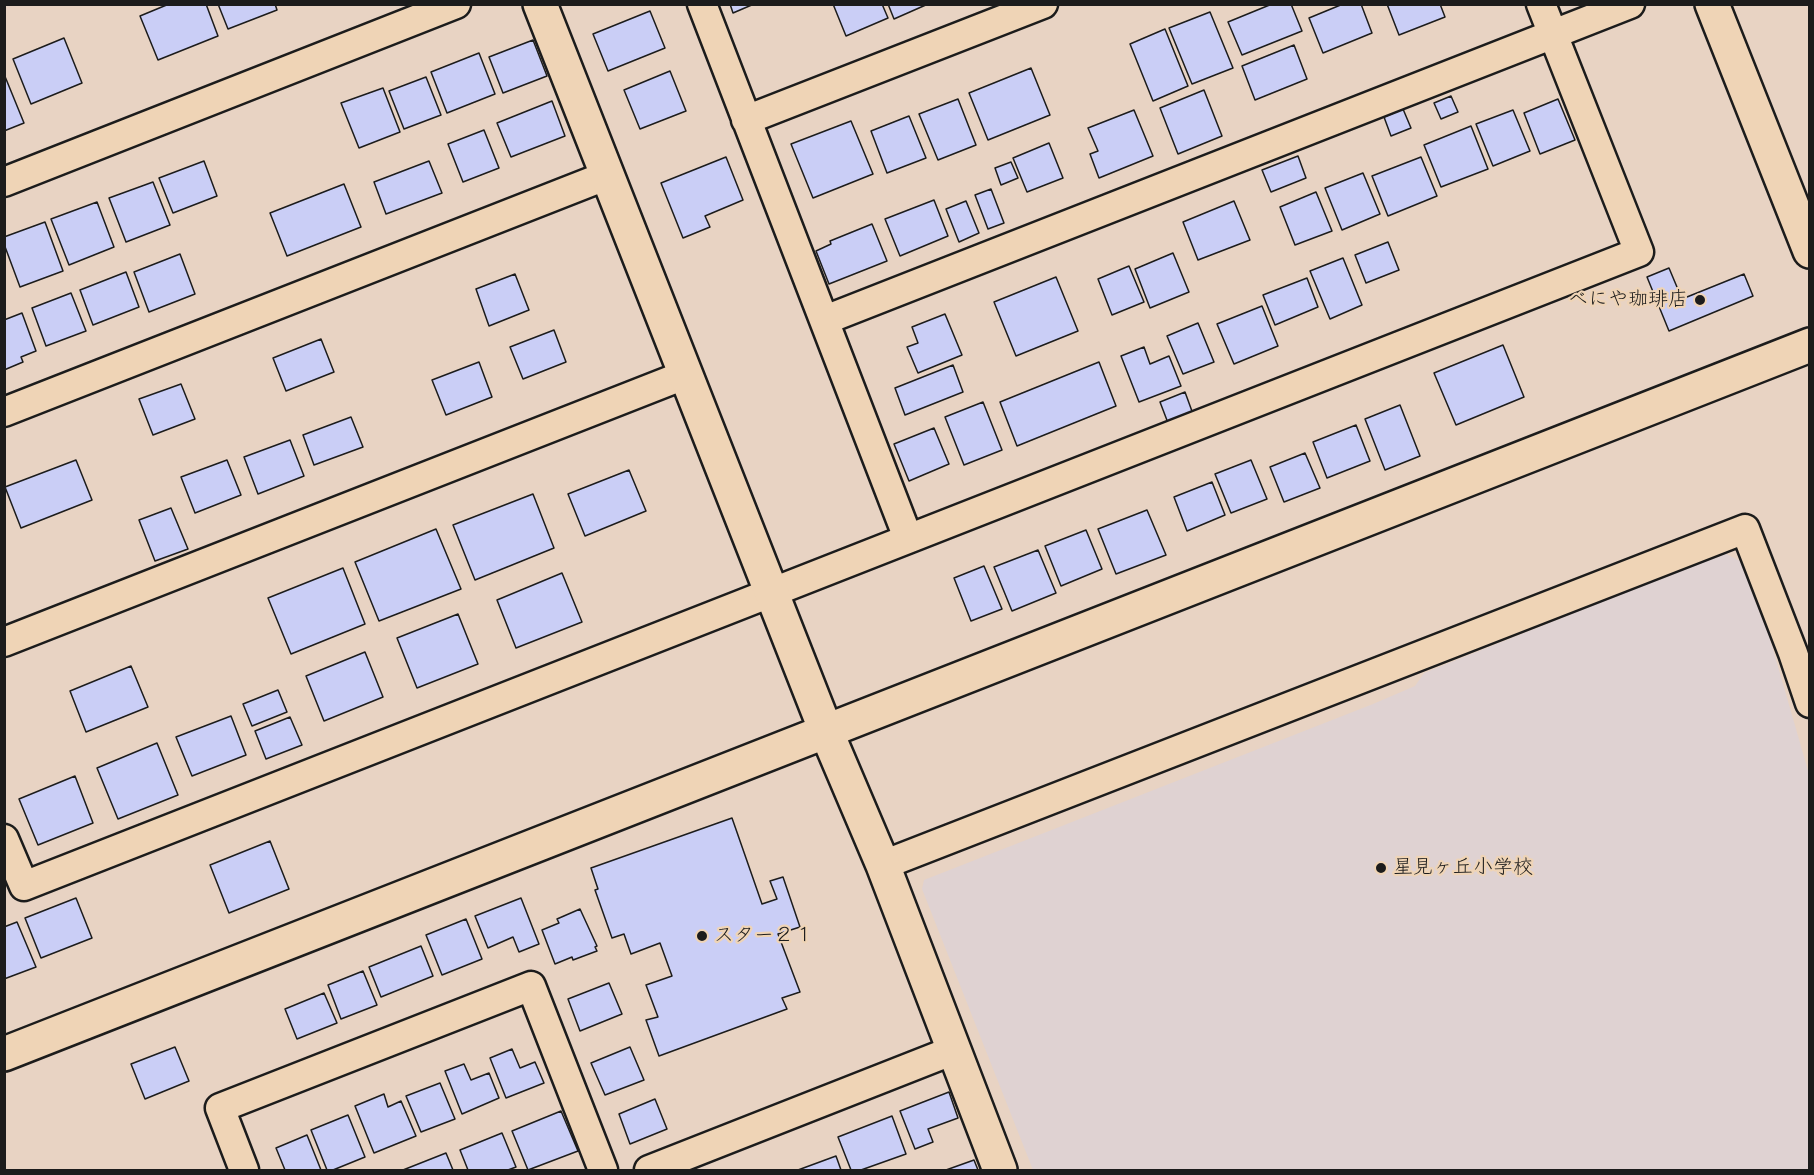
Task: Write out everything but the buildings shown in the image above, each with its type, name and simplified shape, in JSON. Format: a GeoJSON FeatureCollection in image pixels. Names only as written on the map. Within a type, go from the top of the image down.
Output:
{"type":"FeatureCollection","features":[{"type":"Feature","properties":{"kind":"street"},"geometry":{"type":"LineString","coordinates":[[4,182],[456,4]]}},
{"type":"Feature","properties":{"kind":"street"},"geometry":{"type":"LineString","coordinates":[[540,4],[826,731],[883,865],[1000,1170]]}},
{"type":"Feature","properties":{"kind":"street"},"geometry":{"type":"LineString","coordinates":[[702,4],[908,538]]}},
{"type":"Feature","properties":{"kind":"street"},"geometry":{"type":"LineString","coordinates":[[746,120],[1043,4]]}},
{"type":"Feature","properties":{"kind":"street"},"geometry":{"type":"LineString","coordinates":[[4,838],[24,886],[1639,252],[1541,4]]}},
{"type":"Feature","properties":{"kind":"street"},"geometry":{"type":"LineString","coordinates":[[825,320],[1630,4]]}},
{"type":"Feature","properties":{"kind":"street"},"geometry":{"type":"LineString","coordinates":[[1712,4],[1809,251]]}},
{"type":"Feature","properties":{"kind":"street"},"geometry":{"type":"LineString","coordinates":[[4,412],[608,176]]}},
{"type":"Feature","properties":{"kind":"street"},"geometry":{"type":"LineString","coordinates":[[4,1054],[1809,345]]}},
{"type":"Feature","properties":{"kind":"street"},"geometry":{"type":"LineString","coordinates":[[4,642],[687,374]]}},
{"type":"Feature","properties":{"kind":"street"},"geometry":{"type":"LineString","coordinates":[[883,865],[1745,530],[1793,653],[1809,703]]}},
{"type":"Feature","properties":{"kind":"street"},"geometry":{"type":"LineString","coordinates":[[244,1170],[219,1108],[531,986],[603,1170]]}},
{"type":"Feature","properties":{"kind":"street"},"geometry":{"type":"LineString","coordinates":[[649,1170],[954,1050]]}},
{"type":"Feature","properties":{"kind":"shaded area","name":"星見ヶ丘小学校"},"geometry":{"type":"Polygon","coordinates":[[[1724,553],[1740,561],[1770,639],[1809,774],[1809,1170],[1033,1170],[922,889],[924,880],[1373,704],[1415,686],[1424,673],[1724,553]]]}},
{"type":"Feature","properties":{"kind":"place","name":"べにや珈琲店"},"geometry":{"type":"Point","coordinates":[1700,300]}},
{"type":"Feature","properties":{"kind":"place","name":"星見ヶ丘小学校"},"geometry":{"type":"Point","coordinates":[1381,868]}},
{"type":"Feature","properties":{"kind":"place","name":"スター２１"},"geometry":{"type":"Point","coordinates":[702,936]}}]}
